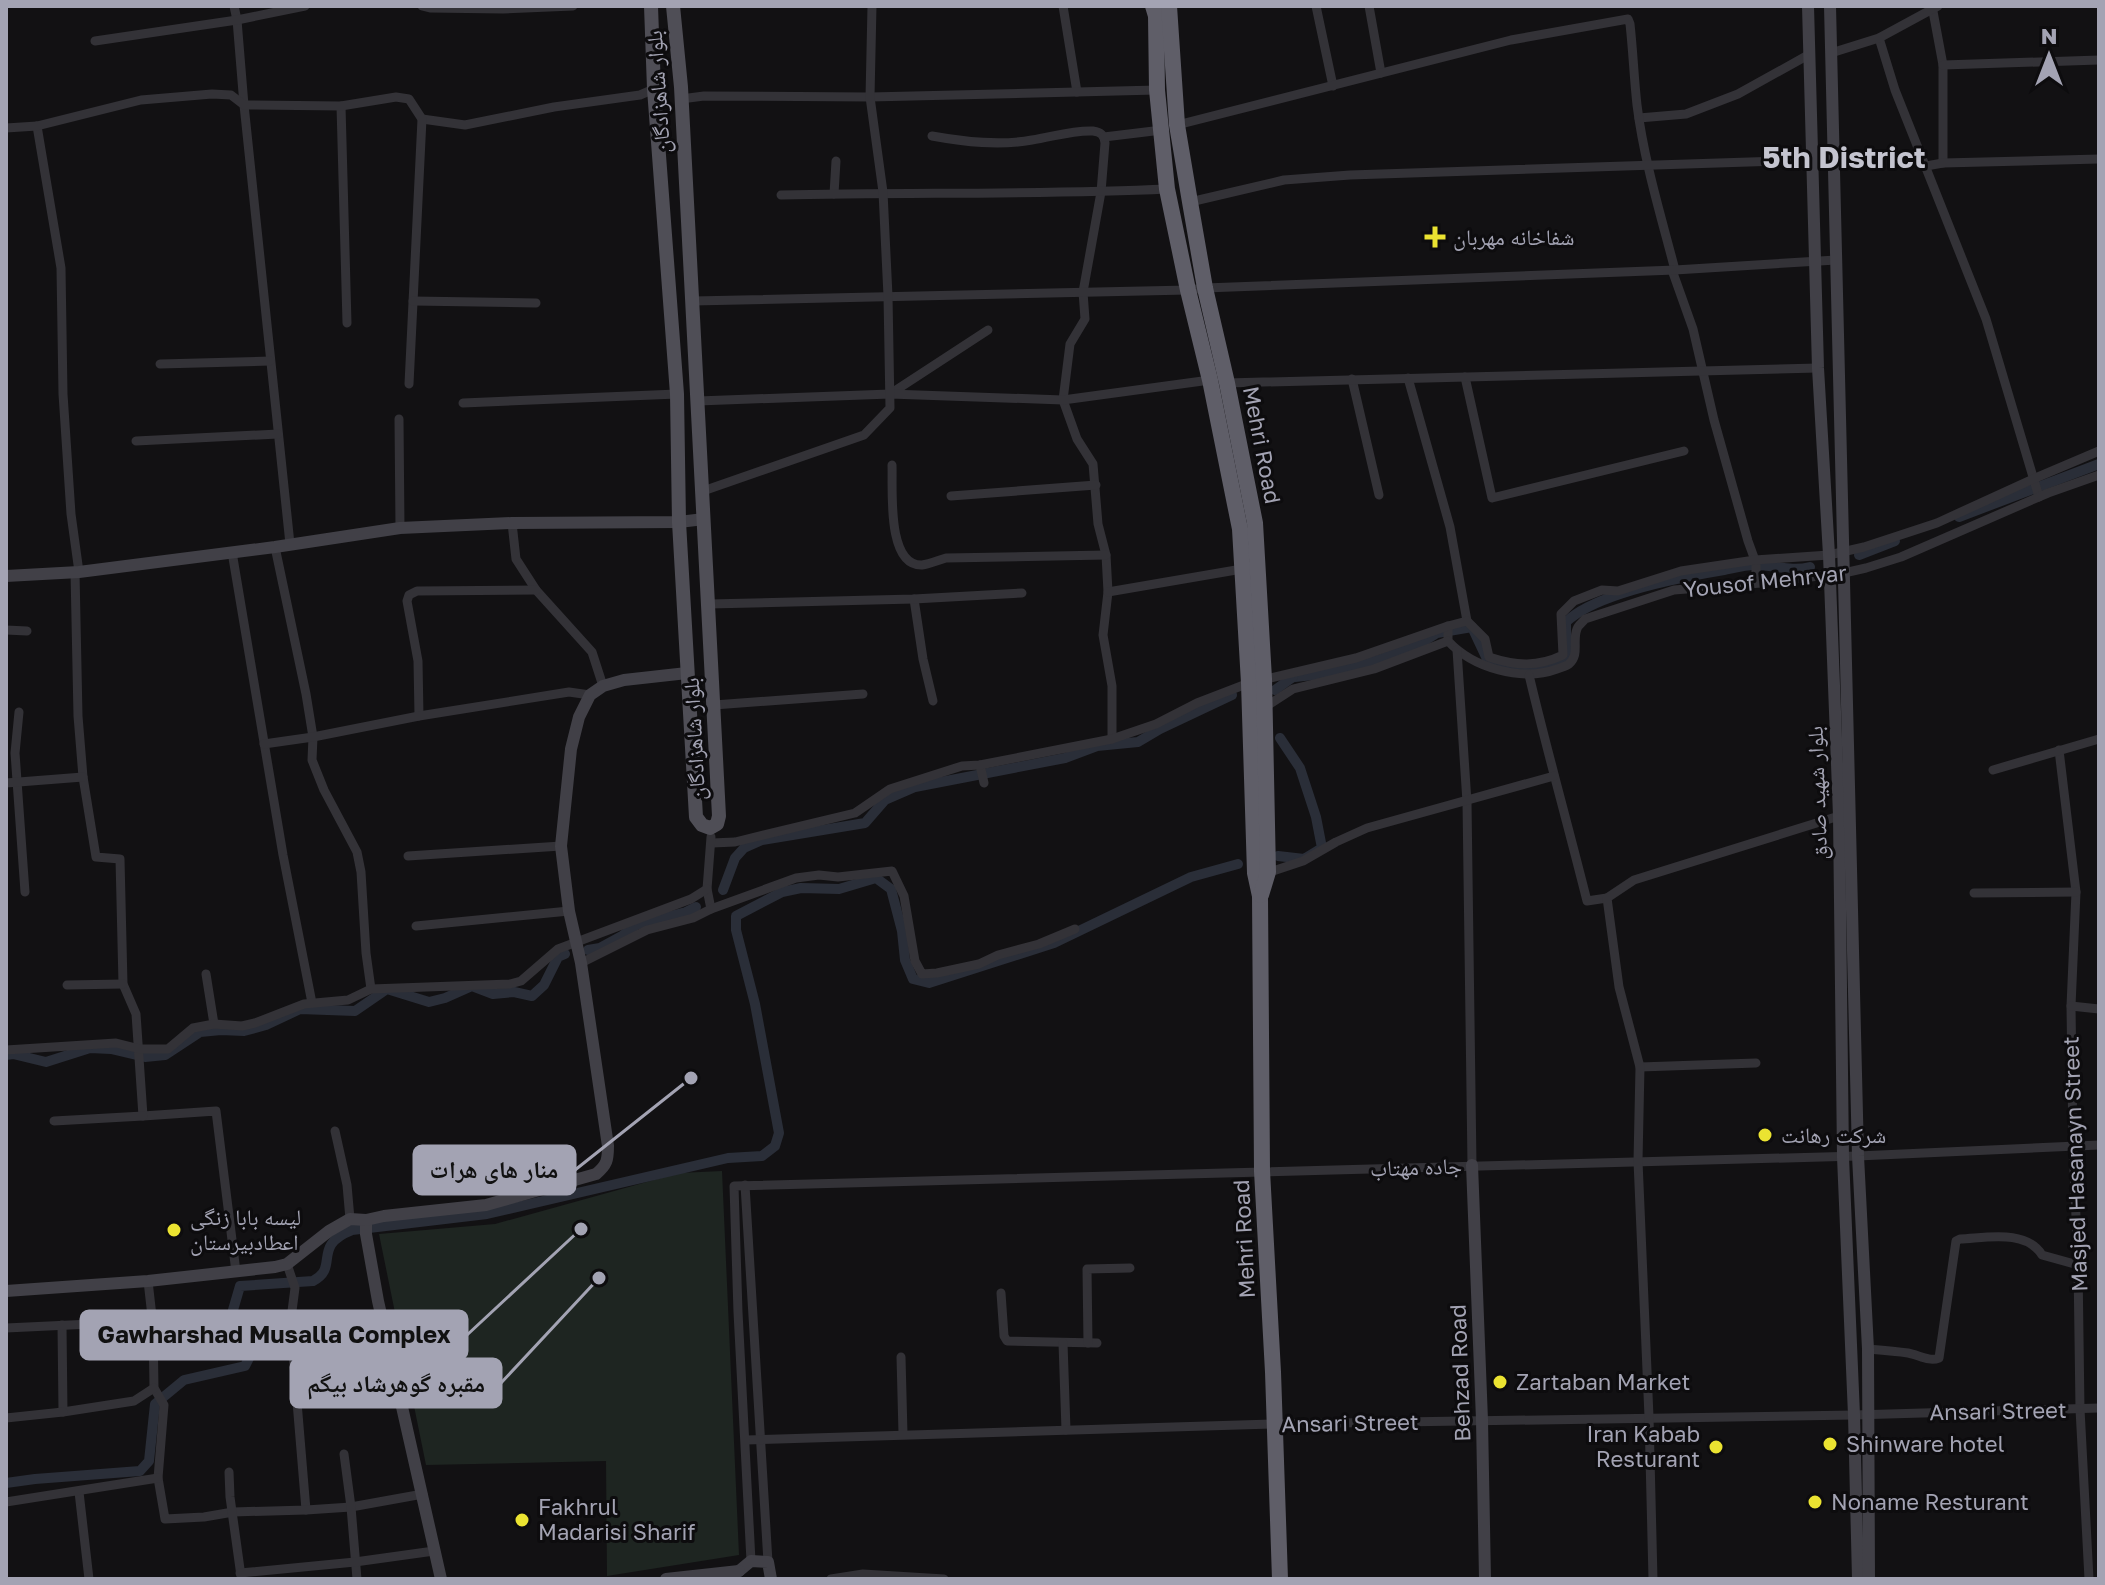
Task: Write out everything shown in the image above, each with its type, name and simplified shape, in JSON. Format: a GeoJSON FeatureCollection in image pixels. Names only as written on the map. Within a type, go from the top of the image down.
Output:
{"type":"FeatureCollection","features":[{"type":"Feature","properties":{"kind":"highway","name":"Mehri Road"},"geometry":{"type":"LineString","coordinates":[[1153,6],[1156,16],[1157,90],[1190,202],[1196,289]]}},
{"type":"Feature","properties":{"kind":"highway","name":"Mehri Road"},"geometry":{"type":"LineString","coordinates":[[1169,6],[1167,189],[1196,289],[1255,523],[1262,873]]}},
{"type":"Feature","properties":{"kind":"highway","name":"Mehri Road"},"geometry":{"type":"LineString","coordinates":[[1218,381],[1240,529],[1256,681],[1265,707],[1260,896],[1262,1171],[1280,1579]]}},
{"type":"Feature","properties":{"kind":"main road","name":"بلوار شاهزادگان"},"geometry":{"type":"LineString","coordinates":[[651,6],[654,89],[677,394],[679,522],[696,817],[711,835],[719,816],[714,705],[693,301],[673,6]]}},
{"type":"Feature","properties":{"kind":"main road","name":"بلوار شهید صادق"},"geometry":{"type":"LineString","coordinates":[[1808,6],[1818,368],[1839,816],[1843,1157],[1869,1579]]}},
{"type":"Feature","properties":{"kind":"main road","name":"بلوار شهید صادق"},"geometry":{"type":"LineString","coordinates":[[1830,6],[1858,1156],[1868,1349],[1861,1415],[1858,1579]]}},
{"type":"Feature","properties":{"kind":"main road"},"geometry":{"type":"LineString","coordinates":[[6,576],[77,572],[400,528],[704,519]]}},
{"type":"Feature","properties":{"kind":"main road"},"geometry":{"type":"LineString","coordinates":[[6,1291],[288,1270],[329,1231],[350,1219],[366,1220],[486,1205],[596,1174],[605,1167],[608,1146],[561,846],[571,749],[579,717],[590,695],[603,686],[624,680],[687,673]]}},
{"type":"Feature","properties":{"kind":"main road","name":"Behzad Road"},"geometry":{"type":"LineString","coordinates":[[1472,1165],[1485,1579]]}},
{"type":"Feature","properties":{"kind":"main road"},"geometry":{"type":"LineString","coordinates":[[366,1220],[378,1301],[441,1579]]}},
{"type":"Feature","properties":{"kind":"main road"},"geometry":{"type":"LineString","coordinates":[[666,1579],[744,1575],[751,1561],[768,1562],[771,1579]]}},
{"type":"Feature","properties":{"kind":"street"},"geometry":{"type":"LineString","coordinates":[[234,6],[290,544]]}},
{"type":"Feature","properties":{"kind":"street"},"geometry":{"type":"LineString","coordinates":[[95,41],[237,20],[305,6]]}},
{"type":"Feature","properties":{"kind":"street"},"geometry":{"type":"LineString","coordinates":[[422,6],[503,9],[573,6]]}},
{"type":"Feature","properties":{"kind":"street"},"geometry":{"type":"LineString","coordinates":[[703,491],[864,435],[890,408],[883,192],[870,97],[872,6]]}},
{"type":"Feature","properties":{"kind":"street"},"geometry":{"type":"LineString","coordinates":[[1063,6],[1077,92]]}},
{"type":"Feature","properties":{"kind":"street"},"geometry":{"type":"LineString","coordinates":[[1316,6],[1333,86]]}},
{"type":"Feature","properties":{"kind":"street"},"geometry":{"type":"LineString","coordinates":[[1369,6],[1381,73]]}},
{"type":"Feature","properties":{"kind":"street"},"geometry":{"type":"LineString","coordinates":[[1831,53],[1879,38],[1934,7],[1943,65],[1943,163]]}},
{"type":"Feature","properties":{"kind":"street"},"geometry":{"type":"LineString","coordinates":[[1104,137],[1170,128],[1511,40],[1628,19],[1639,118],[1648,166],[1761,583]]}},
{"type":"Feature","properties":{"kind":"street"},"geometry":{"type":"LineString","coordinates":[[1879,38],[1895,90],[1986,319],[2039,495]]}},
{"type":"Feature","properties":{"kind":"street"},"geometry":{"type":"LineString","coordinates":[[1639,118],[1686,114],[1738,94],[1810,54]]}},
{"type":"Feature","properties":{"kind":"street"},"geometry":{"type":"LineString","coordinates":[[1943,65],[2099,60]]}},
{"type":"Feature","properties":{"kind":"street"},"geometry":{"type":"LineString","coordinates":[[422,119],[465,125],[554,107],[640,95],[654,89]]}},
{"type":"Feature","properties":{"kind":"street"},"geometry":{"type":"LineString","coordinates":[[681,99],[704,96],[870,97],[1157,90]]}},
{"type":"Feature","properties":{"kind":"street"},"geometry":{"type":"LineString","coordinates":[[6,128],[37,126],[141,100],[212,94],[231,95],[244,105],[341,106],[396,97],[409,99],[422,119],[409,384]]}},
{"type":"Feature","properties":{"kind":"street"},"geometry":{"type":"LineString","coordinates":[[341,106],[347,323]]}},
{"type":"Feature","properties":{"kind":"street"},"geometry":{"type":"LineString","coordinates":[[37,126],[61,268],[63,394],[77,572],[77,703],[83,777],[96,857],[120,859],[123,984],[136,1014],[143,1116]]}},
{"type":"Feature","properties":{"kind":"street"},"geometry":{"type":"LineString","coordinates":[[932,136],[985,143],[1093,131],[1104,137],[1101,192],[1083,292],[1085,319],[1070,344],[1063,400],[1077,439],[1093,464],[1098,524],[1106,555],[1108,592],[1103,647],[1112,686],[1112,739]]}},
{"type":"Feature","properties":{"kind":"street"},"geometry":{"type":"LineString","coordinates":[[1926,166],[2099,159]]}},
{"type":"Feature","properties":{"kind":"street"},"geometry":{"type":"LineString","coordinates":[[1190,202],[1284,180],[1350,175],[1813,160]]}},
{"type":"Feature","properties":{"kind":"street"},"geometry":{"type":"LineString","coordinates":[[834,194],[836,161]]}},
{"type":"Feature","properties":{"kind":"street"},"geometry":{"type":"LineString","coordinates":[[781,195],[1167,189]]}},
{"type":"Feature","properties":{"kind":"street"},"geometry":{"type":"LineString","coordinates":[[693,301],[1196,289],[1674,270],[1836,260]]}},
{"type":"Feature","properties":{"kind":"street"},"geometry":{"type":"LineString","coordinates":[[413,301],[536,303]]}},
{"type":"Feature","properties":{"kind":"street"},"geometry":{"type":"LineString","coordinates":[[890,394],[988,330]]}},
{"type":"Feature","properties":{"kind":"street"},"geometry":{"type":"LineString","coordinates":[[160,364],[270,361]]}},
{"type":"Feature","properties":{"kind":"street"},"geometry":{"type":"LineString","coordinates":[[698,401],[890,394],[1063,400],[1218,381],[1818,368]]}},
{"type":"Feature","properties":{"kind":"street"},"geometry":{"type":"LineString","coordinates":[[1465,377],[1492,498],[1684,451]]}},
{"type":"Feature","properties":{"kind":"street"},"geometry":{"type":"LineString","coordinates":[[711,909],[707,889],[711,835],[735,842],[855,813],[890,789],[962,766],[1112,739],[1156,724],[1197,703],[1256,681],[1356,658],[1467,621],[1450,527],[1408,378]]}},
{"type":"Feature","properties":{"kind":"street"},"geometry":{"type":"LineString","coordinates":[[1352,379],[1379,495]]}},
{"type":"Feature","properties":{"kind":"street"},"geometry":{"type":"LineString","coordinates":[[463,403],[677,394]]}},
{"type":"Feature","properties":{"kind":"street"},"geometry":{"type":"LineString","coordinates":[[399,419],[400,528]]}},
{"type":"Feature","properties":{"kind":"street"},"geometry":{"type":"LineString","coordinates":[[136,441],[278,434]]}},
{"type":"Feature","properties":{"kind":"street","name":"Yousof Mehryar"},"geometry":{"type":"LineString","coordinates":[[1467,621],[1485,639],[1489,657],[1509,664],[1547,662],[1563,655],[1561,614],[1574,601],[1602,590],[1618,591],[1681,571],[1756,565],[1864,547],[1937,523],[2099,451]]}},
{"type":"Feature","properties":{"kind":"street"},"geometry":{"type":"LineString","coordinates":[[892,465],[897,546],[914,563],[922,565],[946,558],[1106,555]]}},
{"type":"Feature","properties":{"kind":"street","name":"Yousof Mehryar"},"geometry":{"type":"LineString","coordinates":[[1448,641],[1457,650],[1495,669],[1529,675],[1549,672],[1568,665],[1575,655],[1577,629],[1585,619],[1674,590],[1844,573],[1901,557],[2039,495],[2099,475]]}},
{"type":"Feature","properties":{"kind":"street"},"geometry":{"type":"LineString","coordinates":[[951,496],[1096,485]]}},
{"type":"Feature","properties":{"kind":"street"},"geometry":{"type":"LineString","coordinates":[[512,523],[516,559],[536,590],[592,652],[603,686]]}},
{"type":"Feature","properties":{"kind":"street"},"geometry":{"type":"LineString","coordinates":[[275,547],[306,694],[313,737],[312,760],[357,852],[371,989]]}},
{"type":"Feature","properties":{"kind":"street"},"geometry":{"type":"LineString","coordinates":[[232,552],[283,855],[312,1003]]}},
{"type":"Feature","properties":{"kind":"street"},"geometry":{"type":"LineString","coordinates":[[1108,592],[1242,569]]}},
{"type":"Feature","properties":{"kind":"street"},"geometry":{"type":"LineString","coordinates":[[419,716],[418,661],[407,601],[409,595],[417,591],[536,590]]}},
{"type":"Feature","properties":{"kind":"street"},"geometry":{"type":"LineString","coordinates":[[709,604],[1022,593]]}},
{"type":"Feature","properties":{"kind":"street"},"geometry":{"type":"LineString","coordinates":[[914,599],[933,701]]}},
{"type":"Feature","properties":{"kind":"street"},"geometry":{"type":"LineString","coordinates":[[1265,707],[1293,689],[1374,669],[1448,641],[1448,626]]}},
{"type":"Feature","properties":{"kind":"street"},"geometry":{"type":"LineString","coordinates":[[6,630],[27,631]]}},
{"type":"Feature","properties":{"kind":"street"},"geometry":{"type":"LineString","coordinates":[[1457,650],[1467,802],[1472,1165]]}},
{"type":"Feature","properties":{"kind":"street"},"geometry":{"type":"LineString","coordinates":[[1529,675],[1587,901],[1607,898],[1634,880],[1839,816]]}},
{"type":"Feature","properties":{"kind":"street"},"geometry":{"type":"LineString","coordinates":[[264,744],[569,692],[590,695]]}},
{"type":"Feature","properties":{"kind":"street"},"geometry":{"type":"LineString","coordinates":[[714,705],[863,694]]}},
{"type":"Feature","properties":{"kind":"street"},"geometry":{"type":"LineString","coordinates":[[19,712],[11,783],[25,892]]}},
{"type":"Feature","properties":{"kind":"street"},"geometry":{"type":"LineString","coordinates":[[1993,770],[2099,739]]}},
{"type":"Feature","properties":{"kind":"street","name":"Masjed Hasanayn Street"},"geometry":{"type":"LineString","coordinates":[[2059,750],[2076,892],[2071,1006],[2073,1146],[2080,1409],[2089,1579]]}},
{"type":"Feature","properties":{"kind":"street"},"geometry":{"type":"LineString","coordinates":[[980,765],[984,783]]}},
{"type":"Feature","properties":{"kind":"street"},"geometry":{"type":"LineString","coordinates":[[1262,873],[1303,861],[1367,828],[1554,776]]}},
{"type":"Feature","properties":{"kind":"street"},"geometry":{"type":"LineString","coordinates":[[11,783],[83,777]]}},
{"type":"Feature","properties":{"kind":"street"},"geometry":{"type":"LineString","coordinates":[[408,856],[561,846]]}},
{"type":"Feature","properties":{"kind":"street"},"geometry":{"type":"LineString","coordinates":[[581,963],[647,930],[693,918],[796,878],[819,875],[838,877],[892,871],[904,896],[915,961],[922,974],[979,964],[1075,929]]}},
{"type":"Feature","properties":{"kind":"street"},"geometry":{"type":"LineString","coordinates":[[6,1050],[116,1043],[140,1049],[168,1049],[193,1028],[214,1024],[242,1026],[312,1003],[348,1000],[371,989],[510,984],[521,981],[558,949],[691,899],[707,889]]}},
{"type":"Feature","properties":{"kind":"street"},"geometry":{"type":"LineString","coordinates":[[1974,893],[2076,892]]}},
{"type":"Feature","properties":{"kind":"street"},"geometry":{"type":"LineString","coordinates":[[1607,898],[1619,987],[1640,1067],[1638,1161],[1653,1579]]}},
{"type":"Feature","properties":{"kind":"street"},"geometry":{"type":"LineString","coordinates":[[416,926],[569,911]]}},
{"type":"Feature","properties":{"kind":"street"},"geometry":{"type":"LineString","coordinates":[[206,974],[214,1024]]}},
{"type":"Feature","properties":{"kind":"street"},"geometry":{"type":"LineString","coordinates":[[67,985],[123,984]]}},
{"type":"Feature","properties":{"kind":"street"},"geometry":{"type":"LineString","coordinates":[[2071,1006],[2099,1009]]}},
{"type":"Feature","properties":{"kind":"street"},"geometry":{"type":"LineString","coordinates":[[1640,1067],[1756,1063]]}},
{"type":"Feature","properties":{"kind":"street"},"geometry":{"type":"LineString","coordinates":[[54,1121],[216,1111],[236,1272]]}},
{"type":"Feature","properties":{"kind":"street"},"geometry":{"type":"LineString","coordinates":[[335,1131],[347,1185],[350,1219]]}},
{"type":"Feature","properties":{"kind":"street","name":"جاده مهتاب"},"geometry":{"type":"LineString","coordinates":[[746,1440],[734,1186],[1843,1157],[2099,1145]]}},
{"type":"Feature","properties":{"kind":"street"},"geometry":{"type":"LineString","coordinates":[[745,1185],[768,1562]]}},
{"type":"Feature","properties":{"kind":"street"},"geometry":{"type":"LineString","coordinates":[[1868,1349],[1907,1353],[1930,1360],[1939,1358],[1956,1241],[1960,1239],[2017,1239],[2037,1247],[2042,1255],[2078,1265]]}},
{"type":"Feature","properties":{"kind":"street"},"geometry":{"type":"LineString","coordinates":[[1001,1293],[1007,1341],[1092,1343],[1086,1270],[1130,1268]]}},
{"type":"Feature","properties":{"kind":"street"},"geometry":{"type":"LineString","coordinates":[[288,1270],[295,1288],[292,1342],[306,1510]]}},
{"type":"Feature","properties":{"kind":"street"},"geometry":{"type":"LineString","coordinates":[[148,1281],[153,1325],[154,1388],[164,1405],[158,1478],[165,1519],[233,1512],[351,1507],[423,1494]]}},
{"type":"Feature","properties":{"kind":"street"},"geometry":{"type":"LineString","coordinates":[[62,1325],[63,1412]]}},
{"type":"Feature","properties":{"kind":"street"},"geometry":{"type":"LineString","coordinates":[[6,1328],[153,1325]]}},
{"type":"Feature","properties":{"kind":"street"},"geometry":{"type":"LineString","coordinates":[[1063,1343],[1066,1430]]}},
{"type":"Feature","properties":{"kind":"street"},"geometry":{"type":"LineString","coordinates":[[901,1357],[903,1434]]}},
{"type":"Feature","properties":{"kind":"street"},"geometry":{"type":"LineString","coordinates":[[6,1418],[134,1401],[154,1388]]}},
{"type":"Feature","properties":{"kind":"street","name":"Ansari Street"},"geometry":{"type":"LineString","coordinates":[[746,1440],[1275,1424],[2099,1408]]}},
{"type":"Feature","properties":{"kind":"street"},"geometry":{"type":"LineString","coordinates":[[746,1440],[751,1561]]}},
{"type":"Feature","properties":{"kind":"street"},"geometry":{"type":"LineString","coordinates":[[344,1454],[357,1579]]}},
{"type":"Feature","properties":{"kind":"street"},"geometry":{"type":"LineString","coordinates":[[229,1472],[241,1576],[434,1551]]}},
{"type":"Feature","properties":{"kind":"street"},"geometry":{"type":"LineString","coordinates":[[6,1502],[158,1478]]}},
{"type":"Feature","properties":{"kind":"street"},"geometry":{"type":"LineString","coordinates":[[79,1492],[89,1579]]}},
{"type":"Feature","properties":{"kind":"street"},"geometry":{"type":"LineString","coordinates":[[831,1579],[863,1574],[944,1579]]}},
{"type":"Feature","properties":{"kind":"shaded area"},"geometry":{"type":"Polygon","coordinates":[[[722,1171],[739,1555],[607,1576],[606,1461],[426,1465],[379,1234],[495,1224],[679,1173],[722,1171]]]}},
{"type":"Feature","properties":{"kind":"waterway"},"geometry":{"type":"LineString","coordinates":[[1959,517],[2099,464]]}},
{"type":"Feature","properties":{"kind":"waterway"},"geometry":{"type":"LineString","coordinates":[[1859,555],[1895,541]]}},
{"type":"Feature","properties":{"kind":"waterway"},"geometry":{"type":"LineString","coordinates":[[1286,678],[1322,674],[1381,659],[1437,633],[1472,627],[1488,661],[1507,668],[1549,667],[1566,658],[1566,622],[1597,603],[1663,582],[1743,566],[1810,567]]}},
{"type":"Feature","properties":{"kind":"waterway"},"geometry":{"type":"LineString","coordinates":[[1275,690],[1293,677]]}},
{"type":"Feature","properties":{"kind":"waterway"},"geometry":{"type":"LineString","coordinates":[[723,890],[735,858],[744,848],[762,840],[865,823],[885,800],[915,787],[1065,758],[1097,746],[1138,742],[1232,695]]}},
{"type":"Feature","properties":{"kind":"waterway"},"geometry":{"type":"LineString","coordinates":[[1278,856],[1304,859],[1322,848],[1316,817],[1300,768],[1280,738]]}},
{"type":"Feature","properties":{"kind":"waterway"},"geometry":{"type":"LineString","coordinates":[[6,1483],[140,1471],[149,1461],[155,1404],[184,1380],[245,1366],[253,1350],[233,1310],[240,1286],[313,1281],[325,1269],[332,1243],[352,1230],[487,1214],[728,1158],[762,1156],[775,1146],[779,1133],[755,1004],[736,930],[736,916],[782,892],[801,888],[839,889],[876,878],[891,889],[902,931],[905,960],[913,979],[929,983],[1054,943],[1191,877],[1238,864]]}},
{"type":"Feature","properties":{"kind":"waterway"},"geometry":{"type":"LineString","coordinates":[[588,950],[600,948],[636,925],[696,907]]}},
{"type":"Feature","properties":{"kind":"waterway"},"geometry":{"type":"LineString","coordinates":[[6,1055],[46,1062],[90,1048],[111,1049],[145,1057],[165,1055],[200,1032],[244,1031],[266,1025],[300,1009],[355,1011],[387,989],[429,1002],[472,986],[493,994],[514,992],[532,996],[544,985],[558,957],[565,954]]}},
{"type":"Feature","properties":{"kind":"place","name":"شفاخانه مهربان"},"geometry":{"type":"Point","coordinates":[1435,237]}},
{"type":"Feature","properties":{"kind":"place","name":"منار های هرات"},"geometry":{"type":"Point","coordinates":[691,1078]}},
{"type":"Feature","properties":{"kind":"place","name":"شرکت رهانت"},"geometry":{"type":"Point","coordinates":[1765,1135]}},
{"type":"Feature","properties":{"kind":"place","name":"Gawharshad Musalla Complex"},"geometry":{"type":"Point","coordinates":[581,1229]}},
{"type":"Feature","properties":{"kind":"place","name":"لیسه بابا زنگی اعطادبیرستان"},"geometry":{"type":"Point","coordinates":[174,1230]}},
{"type":"Feature","properties":{"kind":"place","name":"مقبره گوهرشاد بیگم"},"geometry":{"type":"Point","coordinates":[599,1278]}},
{"type":"Feature","properties":{"kind":"place","name":"Zartaban Market"},"geometry":{"type":"Point","coordinates":[1500,1382]}},
{"type":"Feature","properties":{"kind":"place","name":"Shinware hotel"},"geometry":{"type":"Point","coordinates":[1830,1444]}},
{"type":"Feature","properties":{"kind":"place","name":"Iran Kabab Resturant"},"geometry":{"type":"Point","coordinates":[1716,1447]}},
{"type":"Feature","properties":{"kind":"place","name":"Noname Resturant"},"geometry":{"type":"Point","coordinates":[1815,1502]}},
{"type":"Feature","properties":{"kind":"place","name":"Fakhrul Madarisi Sharif"},"geometry":{"type":"Point","coordinates":[522,1520]}},
{"type":"Feature","properties":{"kind":"district","name":"5th District"},"geometry":{"type":"Point","coordinates":[1844,158]}}]}
